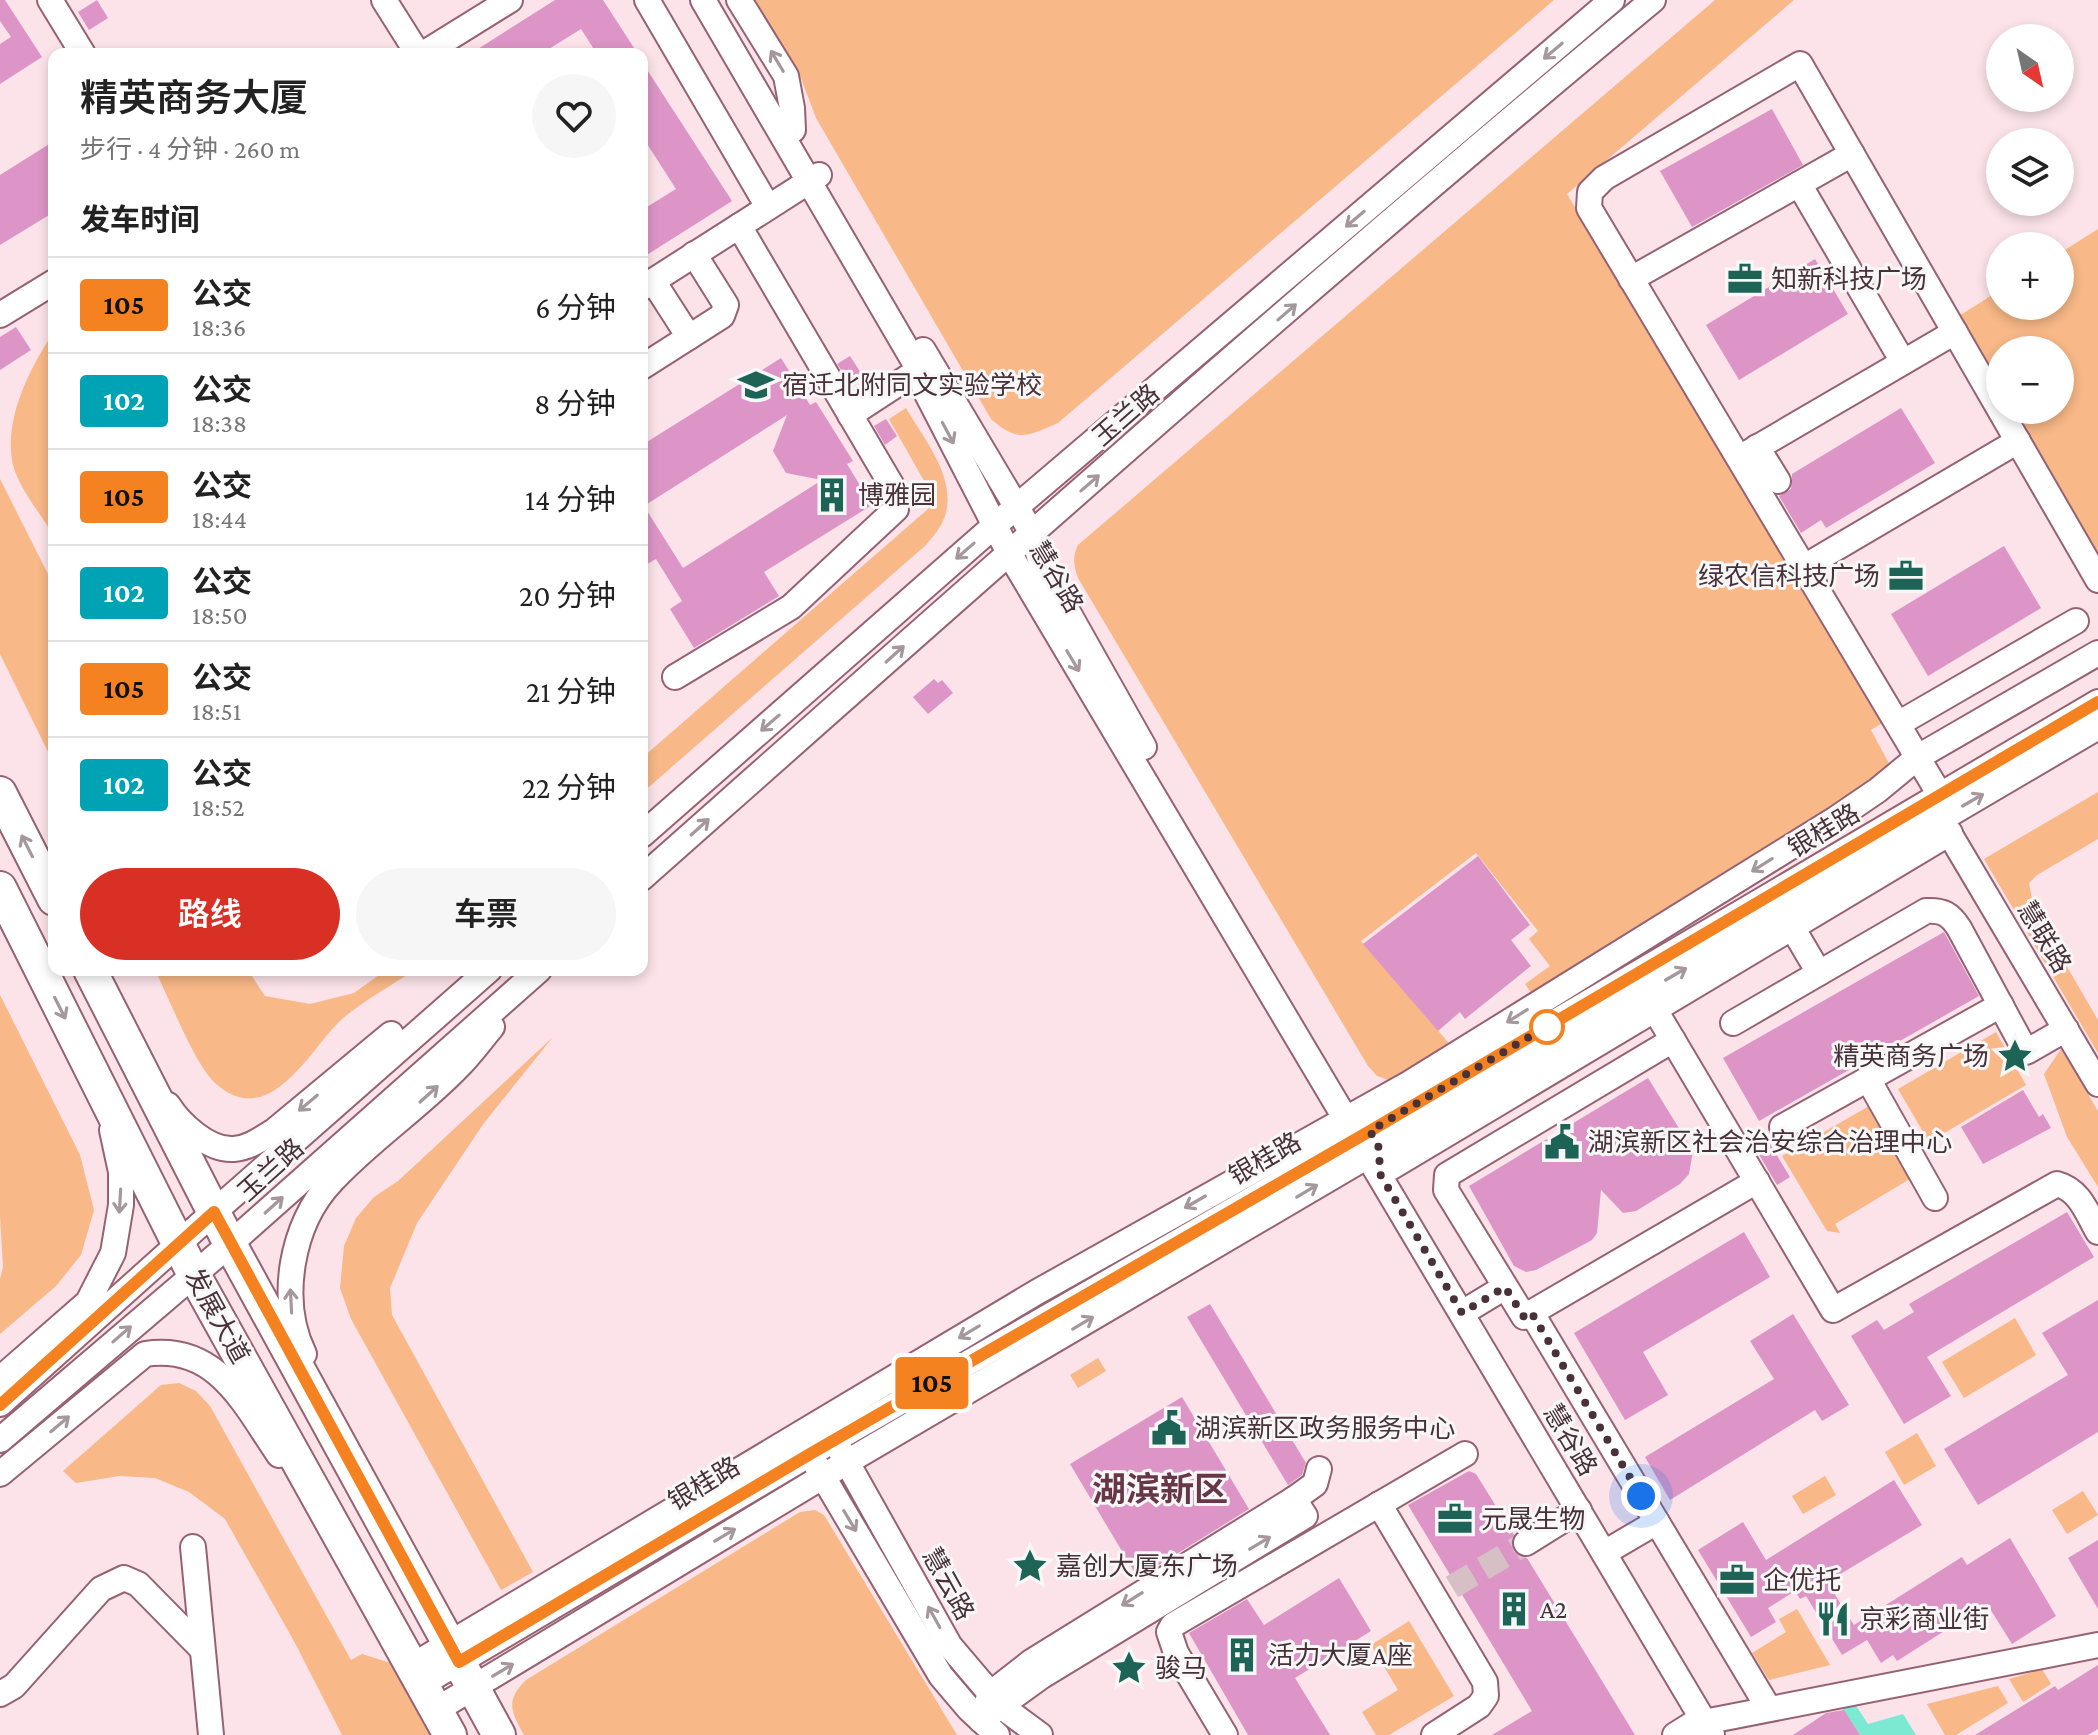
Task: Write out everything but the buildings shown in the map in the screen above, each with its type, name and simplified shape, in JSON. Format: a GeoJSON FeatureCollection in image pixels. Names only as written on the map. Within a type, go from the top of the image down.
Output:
{"type":"FeatureCollection","features":[{"type":"Feature","properties":{"kind":"main road"},"geometry":{"type":"LineString","coordinates":[[0,793],[48,887]]}},
{"type":"Feature","properties":{"kind":"main road","name":"发展大道"},"geometry":{"type":"LineString","coordinates":[[0,888],[193,1273],[430,1699]]}},
{"type":"Feature","properties":{"kind":"main road","name":"发展大道"},"geometry":{"type":"LineString","coordinates":[[93,976],[230,1244],[499,1735]]}},
{"type":"Feature","properties":{"kind":"street"},"geometry":{"type":"LineString","coordinates":[[50,0],[79,48]]}},
{"type":"Feature","properties":{"kind":"street"},"geometry":{"type":"LineString","coordinates":[[384,0],[416,48]]}},
{"type":"Feature","properties":{"kind":"street"},"geometry":{"type":"LineString","coordinates":[[430,48],[510,0]]}},
{"type":"Feature","properties":{"kind":"street"},"geometry":{"type":"LineString","coordinates":[[647,0],[768,207]]}},
{"type":"Feature","properties":{"kind":"street","name":"慧谷路"},"geometry":{"type":"LineString","coordinates":[[703,0],[1017,507],[1032,533],[1042,566],[1462,1313],[1708,1728]]}},
{"type":"Feature","properties":{"kind":"street","name":"慧谷路"},"geometry":{"type":"LineString","coordinates":[[718,0],[793,130],[814,178],[919,370],[926,392],[1009,553],[1366,1139]]}},
{"type":"Feature","properties":{"kind":"street"},"geometry":{"type":"LineString","coordinates":[[739,0],[786,76],[793,130]]}},
{"type":"Feature","properties":{"kind":"street","name":"玉兰路"},"geometry":{"type":"LineString","coordinates":[[648,830],[994,526],[1612,0]]}},
{"type":"Feature","properties":{"kind":"street","name":"玉兰路"},"geometry":{"type":"LineString","coordinates":[[648,873],[1032,533],[1521,109],[1653,0]]}},
{"type":"Feature","properties":{"kind":"street"},"geometry":{"type":"LineString","coordinates":[[1778,481],[1748,452],[1631,279],[1589,208],[1590,192],[1604,178],[1800,64],[2098,580]]}},
{"type":"Feature","properties":{"kind":"street"},"geometry":{"type":"LineString","coordinates":[[1631,279],[1852,154]]}},
{"type":"Feature","properties":{"kind":"street"},"geometry":{"type":"LineString","coordinates":[[648,284],[814,178]]}},
{"type":"Feature","properties":{"kind":"street"},"geometry":{"type":"LineString","coordinates":[[1799,184],[1903,362]]}},
{"type":"Feature","properties":{"kind":"street"},"geometry":{"type":"LineString","coordinates":[[675,677],[791,607],[896,509],[895,491],[739,226]]}},
{"type":"Feature","properties":{"kind":"street"},"geometry":{"type":"LineString","coordinates":[[648,360],[722,316],[726,305],[694,254]]}},
{"type":"Feature","properties":{"kind":"street"},"geometry":{"type":"LineString","coordinates":[[0,315],[48,286]]}},
{"type":"Feature","properties":{"kind":"street"},"geometry":{"type":"LineString","coordinates":[[648,286],[689,337]]}},
{"type":"Feature","properties":{"kind":"street"},"geometry":{"type":"LineString","coordinates":[[1748,452],[1955,332]]}},
{"type":"Feature","properties":{"kind":"street"},"geometry":{"type":"LineString","coordinates":[[850,415],[919,370]]}},
{"type":"Feature","properties":{"kind":"street"},"geometry":{"type":"LineString","coordinates":[[1804,567],[2018,441]]}},
{"type":"Feature","properties":{"kind":"street","name":"慧联路"},"geometry":{"type":"LineString","coordinates":[[1748,452],[1804,567],[1918,757],[1944,816],[2098,1084]]}},
{"type":"Feature","properties":{"kind":"street"},"geometry":{"type":"LineString","coordinates":[[1898,724],[2076,621]]}},
{"type":"Feature","properties":{"kind":"street"},"geometry":{"type":"LineString","coordinates":[[1366,1139],[1410,1083],[1834,820],[1918,757],[2098,653]]}},
{"type":"Feature","properties":{"kind":"street","name":"银桂路"},"geometry":{"type":"LineString","coordinates":[[1650,1001],[1944,816],[2098,702]]}},
{"type":"Feature","properties":{"kind":"street","name":"银桂路"},"geometry":{"type":"LineString","coordinates":[[430,1699],[460,1665],[834,1440],[2098,727]]}},
{"type":"Feature","properties":{"kind":"street"},"geometry":{"type":"LineString","coordinates":[[430,1699],[460,1665],[1037,1292],[1366,1139],[1650,1001],[1792,927],[1944,816]]}},
{"type":"Feature","properties":{"kind":"street"},"geometry":{"type":"LineString","coordinates":[[1733,1023],[1926,911],[1939,910],[1951,915],[1959,928],[2026,1052],[2066,1029]]}},
{"type":"Feature","properties":{"kind":"street"},"geometry":{"type":"LineString","coordinates":[[1792,927],[1819,973]]}},
{"type":"Feature","properties":{"kind":"street"},"geometry":{"type":"LineString","coordinates":[[123,1033],[174,1114],[194,1134],[231,1150],[253,1145],[274,1131],[410,1019],[472,976]]}},
{"type":"Feature","properties":{"kind":"street","name":"玉兰路"},"geometry":{"type":"LineString","coordinates":[[0,1404],[482,976]]}},
{"type":"Feature","properties":{"kind":"street","name":"玉兰路"},"geometry":{"type":"LineString","coordinates":[[0,1440],[230,1244],[532,976]]}},
{"type":"Feature","properties":{"kind":"street"},"geometry":{"type":"LineString","coordinates":[[398,1551],[294,1335],[289,1296],[294,1259],[310,1212],[330,1182],[460,1065],[534,976]]}},
{"type":"Feature","properties":{"kind":"street"},"geometry":{"type":"LineString","coordinates":[[1650,1001],[1833,1310],[2057,1184],[2076,1194],[2098,1232]]}},
{"type":"Feature","properties":{"kind":"street"},"geometry":{"type":"LineString","coordinates":[[1782,1127],[2001,1005]]}},
{"type":"Feature","properties":{"kind":"street"},"geometry":{"type":"LineString","coordinates":[[1673,1040],[1447,1175],[1446,1190],[1524,1317],[1757,1181]]}},
{"type":"Feature","properties":{"kind":"street"},"geometry":{"type":"LineString","coordinates":[[0,1379],[88,1302],[113,1253],[121,1205],[121,1172],[112,1132],[79,1046]]}},
{"type":"Feature","properties":{"kind":"street"},"geometry":{"type":"LineString","coordinates":[[1868,1079],[1935,1198]]}},
{"type":"Feature","properties":{"kind":"street","name":"银桂路"},"geometry":{"type":"LineString","coordinates":[[460,1665],[823,1476],[1366,1139]]}},
{"type":"Feature","properties":{"kind":"street"},"geometry":{"type":"LineString","coordinates":[[1462,1313],[1505,1287]]}},
{"type":"Feature","properties":{"kind":"street"},"geometry":{"type":"LineString","coordinates":[[1531,1312],[1769,1709]]}},
{"type":"Feature","properties":{"kind":"street"},"geometry":{"type":"LineString","coordinates":[[0,1474],[145,1354],[160,1351],[182,1353],[211,1366],[234,1388],[361,1575]]}},
{"type":"Feature","properties":{"kind":"street","name":"慧云路"},"geometry":{"type":"LineString","coordinates":[[834,1440],[950,1646],[996,1700],[1040,1735]]}},
{"type":"Feature","properties":{"kind":"street","name":"慧云路"},"geometry":{"type":"LineString","coordinates":[[810,1454],[941,1676],[989,1728]]}},
{"type":"Feature","properties":{"kind":"street"},"geometry":{"type":"LineString","coordinates":[[1225,1735],[1176,1653],[1169,1632],[1173,1625],[1465,1454]]}},
{"type":"Feature","properties":{"kind":"street"},"geometry":{"type":"LineString","coordinates":[[989,1728],[996,1700],[1042,1676],[1299,1508],[1315,1484],[1319,1469]]}},
{"type":"Feature","properties":{"kind":"street"},"geometry":{"type":"LineString","coordinates":[[1379,1504],[1444,1592],[1485,1682],[1486,1696],[1479,1706],[1434,1735]]}},
{"type":"Feature","properties":{"kind":"street"},"geometry":{"type":"LineString","coordinates":[[1526,1543],[1579,1510]]}},
{"type":"Feature","properties":{"kind":"street"},"geometry":{"type":"LineString","coordinates":[[1604,1553],[1657,1522]]}},
{"type":"Feature","properties":{"kind":"street"},"geometry":{"type":"LineString","coordinates":[[193,1547],[211,1735]]}},
{"type":"Feature","properties":{"kind":"street"},"geometry":{"type":"LineString","coordinates":[[0,1694],[14,1686],[101,1589],[124,1578],[138,1584],[202,1649]]}},
{"type":"Feature","properties":{"kind":"street"},"geometry":{"type":"LineString","coordinates":[[1675,1735],[1691,1725],[1708,1728],[1769,1709],[2098,1645]]}},
{"type":"Feature","properties":{"kind":"shaded area"},"geometry":{"type":"Polygon","coordinates":[[[753,0],[1554,0],[1058,423],[1023,435],[1008,432],[991,419],[816,118],[801,78],[753,0]]]}},
{"type":"Feature","properties":{"kind":"shaded area"},"geometry":{"type":"Polygon","coordinates":[[[1715,0],[1794,0],[1567,194],[1884,722],[1871,730],[1892,769],[1534,997],[1525,984],[1550,966],[1529,939],[1538,931],[1476,853],[1361,941],[1453,1048],[1391,1081],[1377,1076],[1368,1066],[1078,578],[1074,562],[1076,549],[1715,0]]]}},
{"type":"Feature","properties":{"kind":"shaded area"},"geometry":{"type":"Polygon","coordinates":[[[2098,229],[2098,560],[2020,424],[2074,424],[2074,336],[1986,336],[1986,363],[1959,316],[1986,299],[1986,320],[2074,320],[2074,244],[2098,229]]]}},
{"type":"Feature","properties":{"kind":"shaded area"},"geometry":{"type":"Polygon","coordinates":[[[48,341],[48,527],[18,479],[12,460],[12,426],[16,409],[48,341]]]}},
{"type":"Feature","properties":{"kind":"shaded area"},"geometry":{"type":"Polygon","coordinates":[[[906,408],[939,464],[945,479],[947,510],[938,530],[926,545],[648,788],[648,753],[936,502],[889,419],[906,408]]]}},
{"type":"Feature","properties":{"kind":"shaded area"},"geometry":{"type":"Polygon","coordinates":[[[0,479],[48,574],[48,752],[0,654],[0,479]]]}},
{"type":"Feature","properties":{"kind":"shaded area"},"geometry":{"type":"Polygon","coordinates":[[[2098,792],[2098,839],[2037,875],[2029,883],[2034,910],[2098,1020],[2098,1053],[1984,859],[2098,792]]]}},
{"type":"Feature","properties":{"kind":"shaded area"},"geometry":{"type":"Polygon","coordinates":[[[158,976],[252,976],[265,996],[310,1004],[354,993],[378,976],[405,976],[343,1018],[287,1080],[271,1092],[254,1098],[235,1096],[215,1083],[190,1046],[158,976]]]}},
{"type":"Feature","properties":{"kind":"shaded area"},"geometry":{"type":"Polygon","coordinates":[[[0,995],[80,1155],[94,1210],[81,1255],[56,1286],[0,1334],[0,1279],[3,1267],[0,1216],[0,995]]]}},
{"type":"Feature","properties":{"kind":"shaded area"},"geometry":{"type":"Polygon","coordinates":[[[1996,1032],[2026,1085],[1929,1142],[1898,1089],[1996,1032]]]}},
{"type":"Feature","properties":{"kind":"shaded area"},"geometry":{"type":"Polygon","coordinates":[[[553,1037],[484,1123],[417,1223],[390,1288],[392,1315],[533,1572],[501,1590],[351,1319],[340,1288],[344,1246],[356,1218],[374,1197],[398,1181],[553,1037]]]}},
{"type":"Feature","properties":{"kind":"shaded area"},"geometry":{"type":"Polygon","coordinates":[[[2061,1049],[2098,1111],[2098,1187],[2067,1137],[2044,1074],[2061,1049]]]}},
{"type":"Feature","properties":{"kind":"shaded area"},"geometry":{"type":"Polygon","coordinates":[[[1871,1105],[1913,1177],[1835,1224],[1840,1233],[1827,1231],[1782,1156],[1871,1105]]]}},
{"type":"Feature","properties":{"kind":"shaded area"},"geometry":{"type":"Polygon","coordinates":[[[2015,1318],[2036,1355],[1964,1398],[1942,1362],[2015,1318]]]}},
{"type":"Feature","properties":{"kind":"shaded area"},"geometry":{"type":"Polygon","coordinates":[[[1098,1358],[1106,1371],[1078,1388],[1070,1375],[1098,1358]]]}},
{"type":"Feature","properties":{"kind":"shaded area"},"geometry":{"type":"Polygon","coordinates":[[[179,1383],[196,1391],[210,1406],[351,1660],[362,1654],[397,1665],[435,1735],[342,1735],[295,1643],[225,1519],[189,1492],[155,1478],[119,1476],[76,1483],[63,1471],[161,1385],[179,1383]]]}},
{"type":"Feature","properties":{"kind":"shaded area"},"geometry":{"type":"Polygon","coordinates":[[[1917,1433],[1936,1466],[1904,1485],[1885,1452],[1917,1433]]]}},
{"type":"Feature","properties":{"kind":"shaded area"},"geometry":{"type":"Polygon","coordinates":[[[1825,1476],[1836,1495],[1803,1514],[1792,1496],[1825,1476]]]}},
{"type":"Feature","properties":{"kind":"shaded area"},"geometry":{"type":"Polygon","coordinates":[[[2083,1491],[2098,1515],[2067,1534],[2052,1510],[2083,1491]]]}},
{"type":"Feature","properties":{"kind":"shaded area"},"geometry":{"type":"Polygon","coordinates":[[[815,1510],[824,1515],[957,1735],[524,1735],[512,1706],[515,1694],[526,1680],[800,1512],[815,1510]]]}},
{"type":"Feature","properties":{"kind":"shaded area"},"geometry":{"type":"Polygon","coordinates":[[[1797,1609],[1830,1665],[1769,1680],[1752,1653],[1786,1632],[1779,1619],[1797,1609]]]}},
{"type":"Feature","properties":{"kind":"shaded area"},"geometry":{"type":"Polygon","coordinates":[[[1409,1621],[1454,1696],[1389,1735],[1376,1735],[1362,1712],[1398,1690],[1371,1645],[1409,1621]]]}},
{"type":"Feature","properties":{"kind":"shaded area"},"geometry":{"type":"Polygon","coordinates":[[[2042,1669],[2051,1684],[2023,1702],[2009,1679],[2042,1669]]]}},
{"type":"Feature","properties":{"kind":"shaded area"},"geometry":{"type":"Polygon","coordinates":[[[1998,1686],[2008,1703],[1956,1735],[1945,1735],[1927,1704],[1998,1686]]]}},
{"type":"Feature","properties":{"kind":"shaded area"},"geometry":{"type":"Polygon","coordinates":[[[1851,1698],[1868,1724],[1903,1714],[1916,1735],[1860,1735],[1840,1705],[1851,1698]]]}},
{"type":"Feature","properties":{"kind":"tunnel"},"geometry":{"type":"LineString","coordinates":[[1452,1587],[1526,1543]]}},
{"type":"Feature","properties":{"kind":"bus line","name":"105"},"geometry":{"type":"LineString","coordinates":[[0,1405],[214,1212],[459,1662],[2098,702]]}},
{"type":"Feature","properties":{"kind":"place","name":"知新科技广场"},"geometry":{"type":"Point","coordinates":[1745,279]}},
{"type":"Feature","properties":{"kind":"place","name":"宿迁北附同文实验学校"},"geometry":{"type":"Point","coordinates":[756,385]}},
{"type":"Feature","properties":{"kind":"place","name":"博雅园"},"geometry":{"type":"Point","coordinates":[832,495]}},
{"type":"Feature","properties":{"kind":"place","name":"绿农信科技广场"},"geometry":{"type":"Point","coordinates":[1906,576]}},
{"type":"Feature","properties":{"kind":"place","name":"精英商务广场"},"geometry":{"type":"Point","coordinates":[2015,1056]}},
{"type":"Feature","properties":{"kind":"place","name":"湖滨新区社会治安综合治理中心"},"geometry":{"type":"Point","coordinates":[1562,1142]}},
{"type":"Feature","properties":{"kind":"place","name":"湖滨新区政务服务中心"},"geometry":{"type":"Point","coordinates":[1169,1428]}},
{"type":"Feature","properties":{"kind":"place","name":"元晟生物"},"geometry":{"type":"Point","coordinates":[1455,1519]}},
{"type":"Feature","properties":{"kind":"place","name":"嘉创大厦东广场"},"geometry":{"type":"Point","coordinates":[1030,1566]}},
{"type":"Feature","properties":{"kind":"place","name":"企优托"},"geometry":{"type":"Point","coordinates":[1737,1580]}},
{"type":"Feature","properties":{"kind":"place","name":"A2"},"geometry":{"type":"Point","coordinates":[1514,1609]}},
{"type":"Feature","properties":{"kind":"place","name":"京彩商业街"},"geometry":{"type":"Point","coordinates":[1833,1619]}},
{"type":"Feature","properties":{"kind":"place","name":"活力大厦A座"},"geometry":{"type":"Point","coordinates":[1242,1655]}},
{"type":"Feature","properties":{"kind":"place","name":"骏马"},"geometry":{"type":"Point","coordinates":[1129,1668]}},
{"type":"Feature","properties":{"kind":"district","name":"湖滨新区"},"geometry":{"type":"Point","coordinates":[1160,1489]}},
{"type":"Feature","properties":{"kind":"route"},"geometry":{"type":"LineString","coordinates":[[1547,1027],[1556,1021],[1370,1131],[1379,1148],[1380,1174],[1462,1313],[1505,1287],[1524,1317],[1531,1312],[1641,1496]]}}]}
